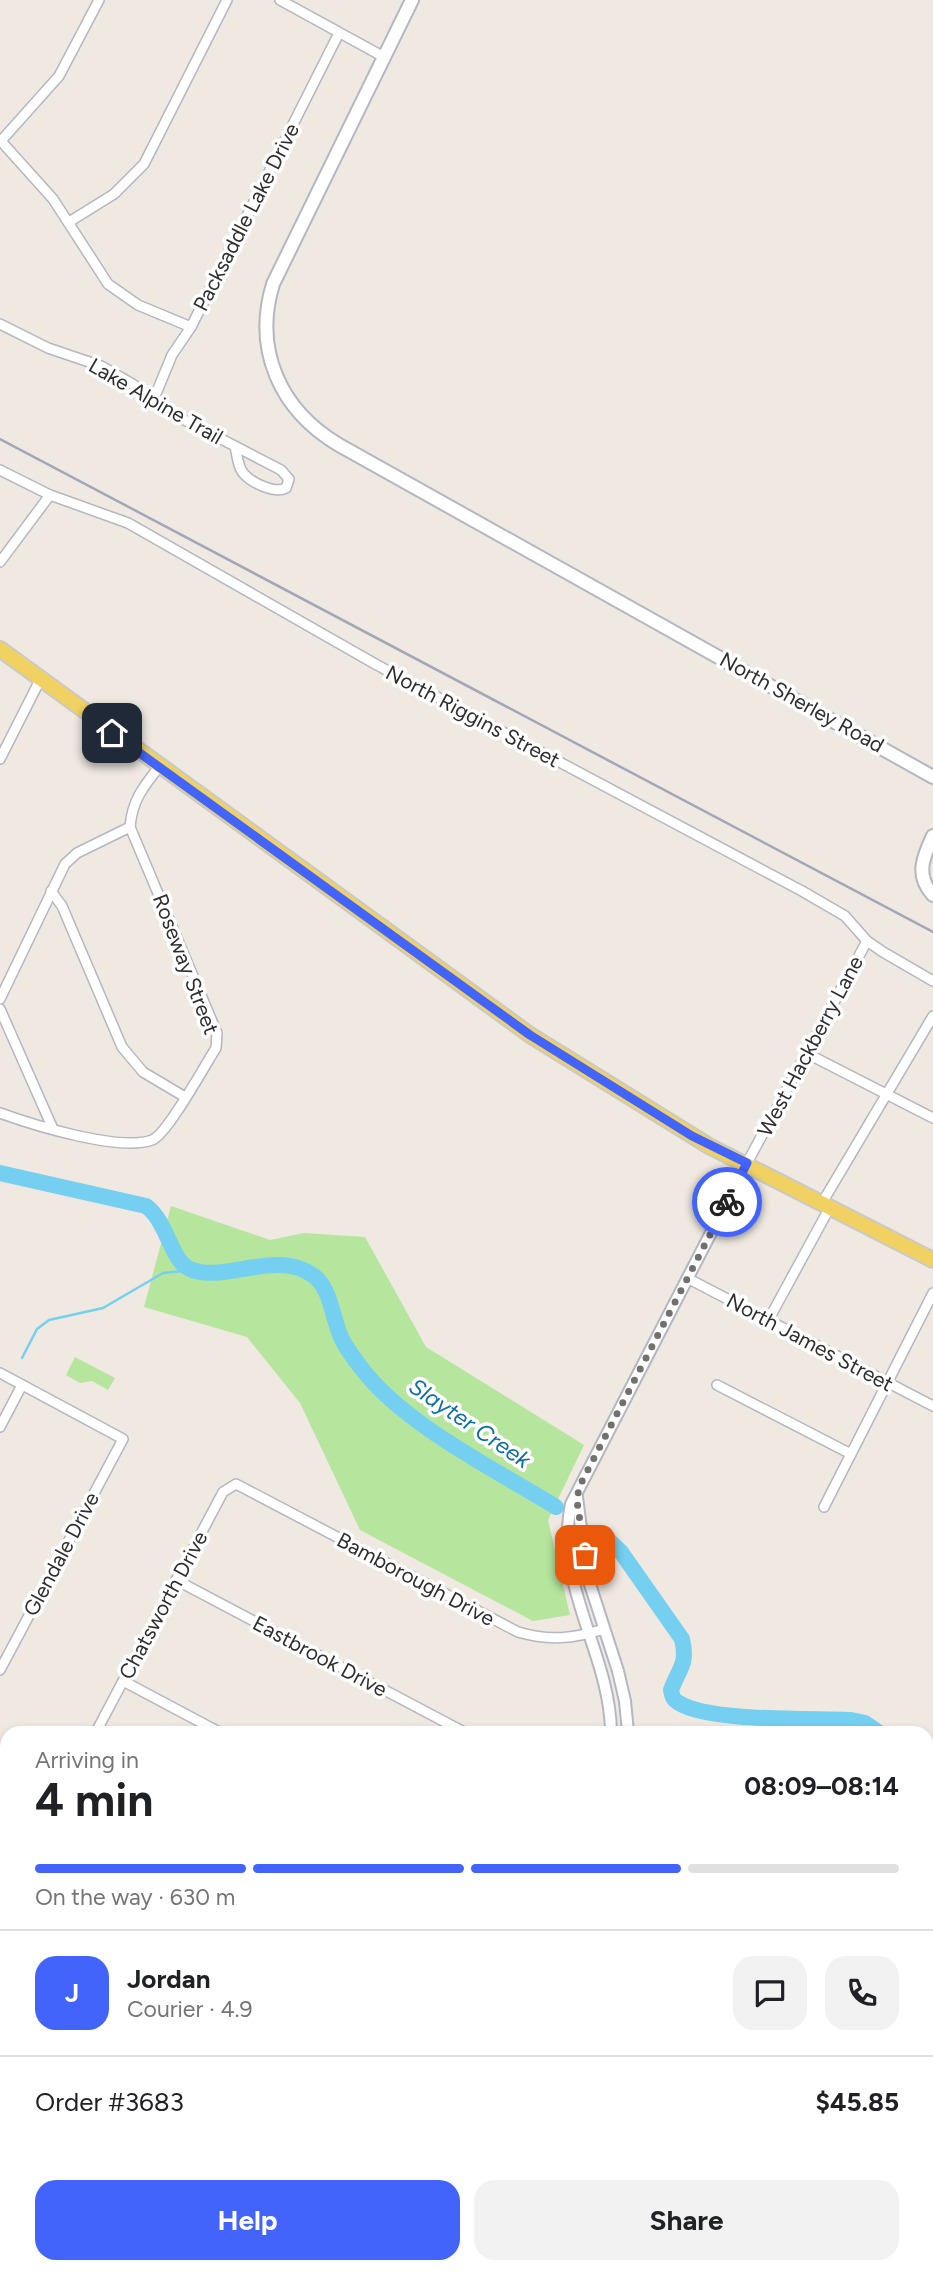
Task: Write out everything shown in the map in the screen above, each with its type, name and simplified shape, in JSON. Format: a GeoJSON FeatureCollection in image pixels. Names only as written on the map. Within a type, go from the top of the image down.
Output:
{"type":"FeatureCollection","features":[{"type":"Feature","properties":{"kind":"main road","name":"North Sherley Road"},"geometry":{"type":"LineString","coordinates":[[412,0],[274,284],[266,328],[268,355],[277,381],[299,414],[331,440],[933,777]]}},
{"type":"Feature","properties":{"kind":"main road"},"geometry":{"type":"LineString","coordinates":[[0,649],[530,1035],[700,1141],[933,1260]]}},
{"type":"Feature","properties":{"kind":"main road"},"geometry":{"type":"LineString","coordinates":[[933,836],[921,870],[923,882],[933,895]]}},
{"type":"Feature","properties":{"kind":"street"},"geometry":{"type":"LineString","coordinates":[[99,0],[59,76],[0,141],[37,179],[69,222],[95,268],[115,290],[138,305],[191,327]]}},
{"type":"Feature","properties":{"kind":"street"},"geometry":{"type":"LineString","coordinates":[[69,222],[114,194],[144,164],[227,0]]}},
{"type":"Feature","properties":{"kind":"street"},"geometry":{"type":"LineString","coordinates":[[280,0],[384,57]]}},
{"type":"Feature","properties":{"kind":"street","name":"Packsaddle Lake Drive"},"geometry":{"type":"LineString","coordinates":[[153,401],[172,355],[191,327],[339,33]]}},
{"type":"Feature","properties":{"kind":"street","name":"Lake Alpine Trail"},"geometry":{"type":"LineString","coordinates":[[0,324],[48,348],[100,366],[134,385],[153,401],[235,446],[285,474],[289,479],[286,488],[276,491],[246,476],[235,446]]}},
{"type":"Feature","properties":{"kind":"street","name":"North Riggins Street"},"geometry":{"type":"LineString","coordinates":[[0,470],[50,495],[128,523],[377,665],[802,891],[845,916],[867,941],[933,981]]}},
{"type":"Feature","properties":{"kind":"street"},"geometry":{"type":"LineString","coordinates":[[0,562],[50,495]]}},
{"type":"Feature","properties":{"kind":"street"},"geometry":{"type":"LineString","coordinates":[[0,759],[40,680]]}},
{"type":"Feature","properties":{"kind":"street"},"geometry":{"type":"LineString","coordinates":[[0,999],[65,864],[77,853],[130,827],[138,794],[159,767]]}},
{"type":"Feature","properties":{"kind":"street","name":"Roseway Street"},"geometry":{"type":"LineString","coordinates":[[0,1114],[114,1142],[153,1140],[165,1129],[216,1048],[217,1033],[130,827]]}},
{"type":"Feature","properties":{"kind":"street"},"geometry":{"type":"LineString","coordinates":[[51,891],[62,906],[122,1047],[138,1067],[185,1097]]}},
{"type":"Feature","properties":{"kind":"street","name":"West Hackberry Lane"},"geometry":{"type":"LineString","coordinates":[[611,1726],[609,1700],[572,1583],[568,1546],[570,1511],[579,1487],[687,1278],[867,941]]}},
{"type":"Feature","properties":{"kind":"street"},"geometry":{"type":"LineString","coordinates":[[0,1009],[53,1129]]}},
{"type":"Feature","properties":{"kind":"street"},"geometry":{"type":"LineString","coordinates":[[769,1319],[826,1205],[933,1016]]}},
{"type":"Feature","properties":{"kind":"street"},"geometry":{"type":"LineString","coordinates":[[806,1053],[933,1118]]}},
{"type":"Feature","properties":{"kind":"street","name":"North James Street"},"geometry":{"type":"LineString","coordinates":[[687,1278],[933,1406]]}},
{"type":"Feature","properties":{"kind":"street"},"geometry":{"type":"LineString","coordinates":[[824,1507],[933,1293]]}},
{"type":"Feature","properties":{"kind":"street"},"geometry":{"type":"LineString","coordinates":[[0,1373],[22,1385],[0,1427]]}},
{"type":"Feature","properties":{"kind":"street","name":"Glendale Drive"},"geometry":{"type":"LineString","coordinates":[[0,1670],[123,1439],[22,1385]]}},
{"type":"Feature","properties":{"kind":"street"},"geometry":{"type":"LineString","coordinates":[[717,1385],[851,1454]]}},
{"type":"Feature","properties":{"kind":"street","name":"Chatsworth Drive"},"geometry":{"type":"LineString","coordinates":[[99,1726],[223,1492],[236,1484]]}},
{"type":"Feature","properties":{"kind":"street","name":"Bamborough Drive"},"geometry":{"type":"LineString","coordinates":[[236,1484],[518,1632],[540,1639],[563,1640],[604,1629]]}},
{"type":"Feature","properties":{"kind":"street"},"geometry":{"type":"LineString","coordinates":[[579,1487],[577,1501],[587,1574],[625,1702],[627,1726]]}},
{"type":"Feature","properties":{"kind":"street","name":"Eastbrook Drive"},"geometry":{"type":"LineString","coordinates":[[176,1580],[453,1726]]}},
{"type":"Feature","properties":{"kind":"street"},"geometry":{"type":"LineString","coordinates":[[123,1681],[208,1726]]}},
{"type":"Feature","properties":{"kind":"green space"},"geometry":{"type":"Polygon","coordinates":[[[171,1206],[270,1240],[304,1233],[365,1237],[426,1347],[584,1445],[548,1520],[570,1615],[533,1621],[360,1530],[300,1403],[247,1337],[144,1307],[171,1206]]]}},
{"type":"Feature","properties":{"kind":"green space"},"geometry":{"type":"Polygon","coordinates":[[[75,1357],[115,1378],[108,1390],[92,1381],[80,1383],[66,1375],[75,1357]]]}},
{"type":"Feature","properties":{"kind":"waterway","name":"Slayter Creek"},"geometry":{"type":"LineString","coordinates":[[0,1173],[146,1206],[159,1221],[178,1258],[190,1269],[218,1272],[284,1265],[300,1268],[314,1276],[325,1290],[346,1346],[380,1389],[426,1428],[556,1507]]}},
{"type":"Feature","properties":{"kind":"waterway"},"geometry":{"type":"LineString","coordinates":[[22,1358],[37,1329],[49,1320],[103,1308],[163,1273],[192,1270]]}},
{"type":"Feature","properties":{"kind":"waterway","name":"Slayter Creek"},"geometry":{"type":"LineString","coordinates":[[601,1533],[621,1552],[682,1639],[682,1666],[671,1690],[677,1702],[693,1709],[736,1716],[851,1720],[869,1726]]}},
{"type":"Feature","properties":{"kind":"railway"},"geometry":{"type":"LineString","coordinates":[[0,439],[933,932]]}},
{"type":"Feature","properties":{"kind":"way so far"},"geometry":{"type":"LineString","coordinates":[[585,1555],[577,1501],[579,1487],[727,1202]]}},
{"type":"Feature","properties":{"kind":"route"},"geometry":{"type":"LineString","coordinates":[[112,733],[530,1035],[692,1136],[747,1163],[727,1202]]}}]}
